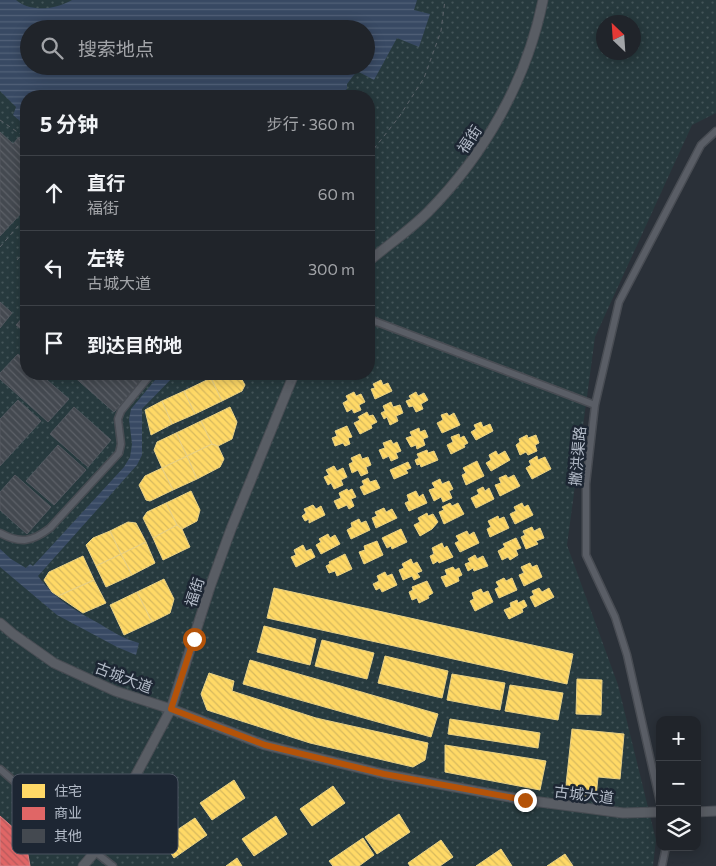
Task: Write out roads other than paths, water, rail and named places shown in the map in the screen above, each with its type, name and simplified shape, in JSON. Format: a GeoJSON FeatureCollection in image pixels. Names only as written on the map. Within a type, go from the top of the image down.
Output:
{"type":"FeatureCollection","features":[{"type":"Feature","properties":{"kind":"street","name":"福街"},"geometry":{"type":"LineString","coordinates":[[375,256],[427,213],[459,177],[484,142],[507,102],[527,58],[543,0]]}},
{"type":"Feature","properties":{"kind":"street","name":"撇洪渠路"},"geometry":{"type":"LineString","coordinates":[[656,784],[627,655],[615,617],[586,555],[586,484],[595,405],[619,302],[701,146],[716,131]]}},
{"type":"Feature","properties":{"kind":"street"},"geometry":{"type":"LineString","coordinates":[[375,321],[595,405]]}},
{"type":"Feature","properties":{"kind":"street"},"geometry":{"type":"LineString","coordinates":[[0,533],[10,538],[29,540],[40,536],[50,528],[119,453],[121,444],[118,419],[121,411],[146,380]]}},
{"type":"Feature","properties":{"kind":"street","name":"福街"},"geometry":{"type":"LineString","coordinates":[[136,774],[171,709],[210,586],[292,380]]}},
{"type":"Feature","properties":{"kind":"street","name":"古城大道"},"geometry":{"type":"LineString","coordinates":[[0,623],[54,663],[115,691],[171,709],[265,745],[384,774],[525,800],[623,813],[656,812]]}},
{"type":"Feature","properties":{"kind":"street"},"geometry":{"type":"LineString","coordinates":[[0,769],[12,779]]}},
{"type":"Feature","properties":{"kind":"street"},"geometry":{"type":"LineString","coordinates":[[701,812],[716,811]]}},
{"type":"Feature","properties":{"kind":"street"},"geometry":{"type":"LineString","coordinates":[[662,866],[665,851]]}},
{"type":"Feature","properties":{"kind":"street","name":"福街"},"geometry":{"type":"LineString","coordinates":[[83,866],[93,854]]}},
{"type":"Feature","properties":{"kind":"street"},"geometry":{"type":"LineString","coordinates":[[98,854],[113,866]]}},
{"type":"Feature","properties":{"kind":"water"},"geometry":{"type":"Polygon","coordinates":[[[0,0],[16,0],[29,7],[44,8],[59,6],[72,0],[417,0],[414,10],[430,14],[419,47],[397,38],[374,80],[365,75],[375,75],[375,20],[20,20],[20,75],[354,75],[347,84],[345,90],[20,90],[20,121],[13,115],[16,107],[0,91],[0,0]]]}},
{"type":"Feature","properties":{"kind":"water"},"geometry":{"type":"Polygon","coordinates":[[[155,380],[170,380],[142,409],[142,455],[137,465],[38,576],[52,592],[74,609],[119,635],[139,643],[136,655],[57,615],[0,567],[0,549],[11,559],[26,568],[30,564],[33,566],[124,467],[130,457],[132,444],[129,419],[131,409],[155,380]]]}}]}
